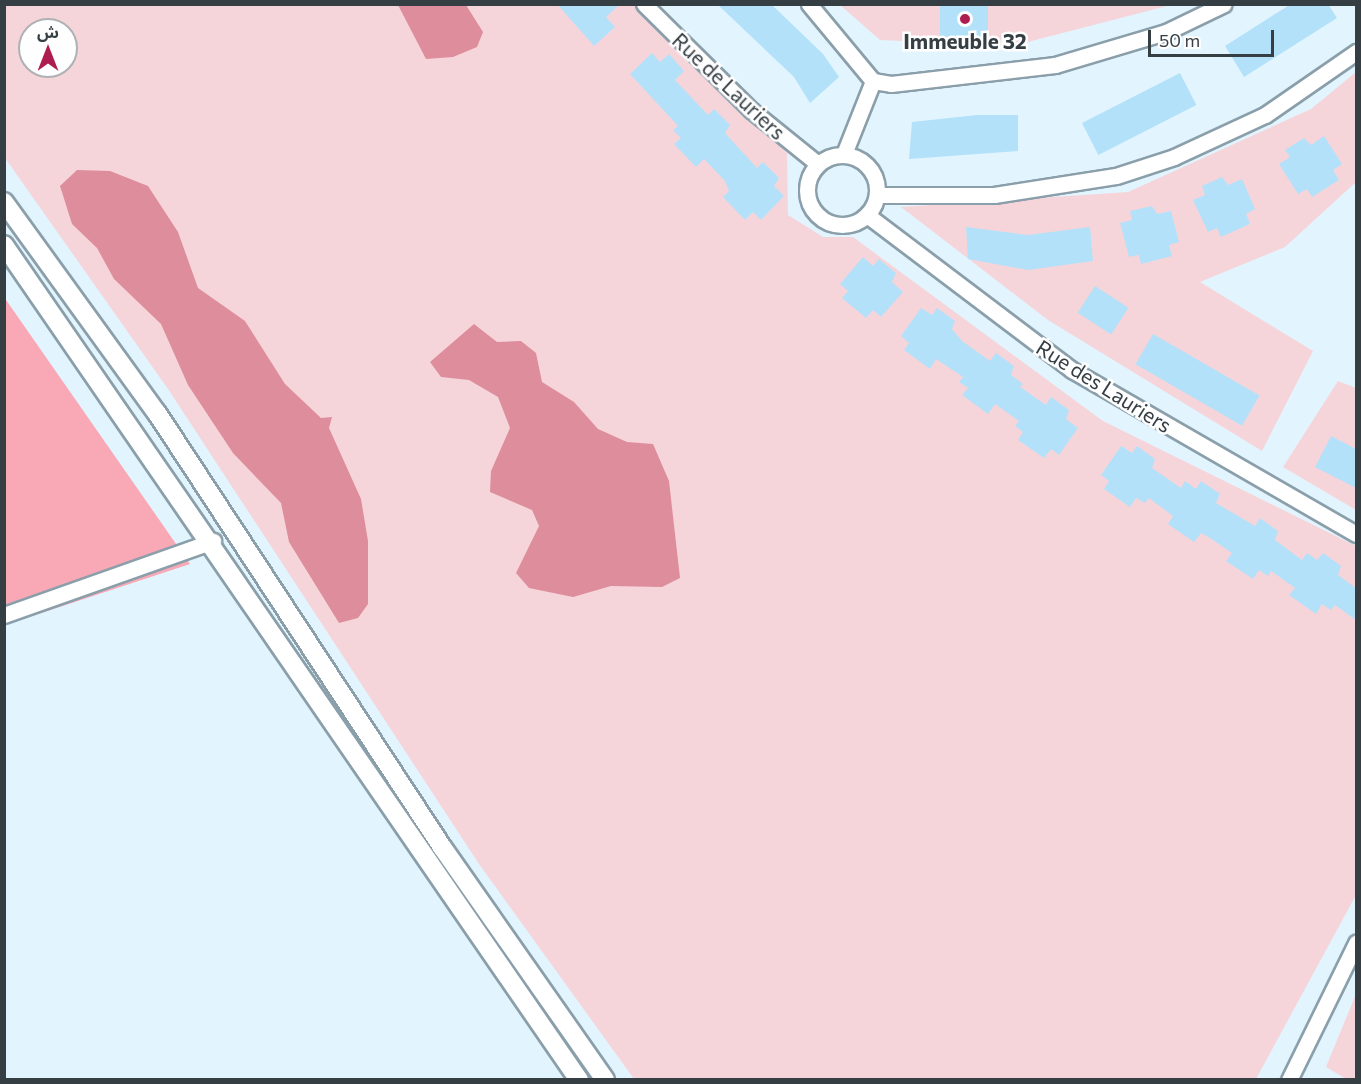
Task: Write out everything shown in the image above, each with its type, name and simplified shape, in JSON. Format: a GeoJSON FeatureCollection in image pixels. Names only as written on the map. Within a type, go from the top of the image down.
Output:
{"type":"FeatureCollection","features":[{"type":"Feature","properties":{"kind":"street","name":"Rue de Lauriers"},"geometry":{"type":"LineString","coordinates":[[644,4],[751,110],[818,164]]}},
{"type":"Feature","properties":{"kind":"street"},"geometry":{"type":"LineString","coordinates":[[809,4],[873,81]]}},
{"type":"Feature","properties":{"kind":"street"},"geometry":{"type":"LineString","coordinates":[[873,81],[1021,73],[1166,32],[1224,4]]}},
{"type":"Feature","properties":{"kind":"street"},"geometry":{"type":"LineString","coordinates":[[878,195],[994,195],[1116,176],[1174,157],[1265,115],[1356,52]]}},
{"type":"Feature","properties":{"kind":"street"},"geometry":{"type":"LineString","coordinates":[[844,154],[873,81]]}},
{"type":"Feature","properties":{"kind":"street"},"geometry":{"type":"LineString","coordinates":[[844,154],[868,165],[878,195],[867,215],[840,225],[815,212],[807,185],[818,164],[844,154]]}},
{"type":"Feature","properties":{"kind":"street"},"geometry":{"type":"LineString","coordinates":[[4,202],[157,413],[442,847],[605,1080]]}},
{"type":"Feature","properties":{"kind":"street","name":"Rue des Lauriers"},"geometry":{"type":"LineString","coordinates":[[867,215],[1072,370],[1356,534]]}},
{"type":"Feature","properties":{"kind":"street"},"geometry":{"type":"LineString","coordinates":[[4,245],[213,541],[310,691],[579,1080]]}},
{"type":"Feature","properties":{"kind":"street"},"geometry":{"type":"LineString","coordinates":[[4,615],[213,541]]}},
{"type":"Feature","properties":{"kind":"street"},"geometry":{"type":"LineString","coordinates":[[1289,1080],[1356,943]]}},
{"type":"Feature","properties":{"kind":"shaded area"},"geometry":{"type":"Polygon","coordinates":[[[4,5],[638,5],[787,153],[788,215],[823,237],[853,237],[1103,421],[1356,546],[1356,895],[1256,1079],[634,1079],[479,864],[168,389],[5,158],[4,5]]]}},
{"type":"Feature","properties":{"kind":"shaded area"},"geometry":{"type":"Polygon","coordinates":[[[398,5],[466,5],[483,32],[477,47],[453,57],[426,59],[398,5]]]}},
{"type":"Feature","properties":{"kind":"shaded area"},"geometry":{"type":"Polygon","coordinates":[[[840,5],[1171,5],[1012,46],[880,40],[840,5]]]}},
{"type":"Feature","properties":{"kind":"shaded area"},"geometry":{"type":"Polygon","coordinates":[[[1356,72],[1356,182],[1285,247],[1200,282],[1313,351],[1262,451],[1048,320],[901,207],[1128,192],[1311,109],[1356,72]]]}},
{"type":"Feature","properties":{"kind":"shaded area"},"geometry":{"type":"Polygon","coordinates":[[[77,170],[110,171],[148,186],[178,232],[198,288],[245,321],[285,384],[321,418],[332,417],[329,428],[361,499],[368,541],[368,604],[358,618],[339,623],[289,542],[281,503],[233,453],[188,385],[161,324],[114,279],[97,248],[72,224],[60,186],[77,170]]]}},
{"type":"Feature","properties":{"kind":"shaded area"},"geometry":{"type":"Polygon","coordinates":[[[4,297],[190,564],[5,625],[4,625],[4,297]]]}},
{"type":"Feature","properties":{"kind":"shaded area"},"geometry":{"type":"Polygon","coordinates":[[[474,324],[497,342],[521,341],[536,353],[542,382],[574,402],[598,429],[627,442],[653,444],[669,481],[680,578],[662,587],[611,586],[573,597],[529,588],[516,573],[539,526],[532,510],[490,492],[491,471],[510,428],[498,397],[469,380],[441,377],[430,362],[474,324]]]}},
{"type":"Feature","properties":{"kind":"shaded area"},"geometry":{"type":"Polygon","coordinates":[[[1338,381],[1356,388],[1356,510],[1283,467],[1338,381]]]}},
{"type":"Feature","properties":{"kind":"shaded area"},"geometry":{"type":"Polygon","coordinates":[[[1356,994],[1356,1079],[1346,1079],[1326,1067],[1356,994]]]}},
{"type":"Feature","properties":{"kind":"building"},"geometry":{"type":"Polygon","coordinates":[[[557,4],[620,4],[606,17],[615,27],[594,46],[557,4]]]}},
{"type":"Feature","properties":{"kind":"building"},"geometry":{"type":"Polygon","coordinates":[[[717,4],[771,4],[823,54],[839,77],[810,103],[794,77],[717,4]]]}},
{"type":"Feature","properties":{"kind":"building","name":"Immeuble 32"},"geometry":{"type":"Polygon","coordinates":[[[940,4],[988,4],[988,37],[940,37],[940,4]]]}},
{"type":"Feature","properties":{"kind":"building"},"geometry":{"type":"Polygon","coordinates":[[[1291,4],[1328,4],[1337,18],[1244,77],[1225,46],[1291,4]]]}},
{"type":"Feature","properties":{"kind":"building"},"geometry":{"type":"Polygon","coordinates":[[[652,53],[660,62],[669,54],[684,71],[675,80],[708,115],[714,109],[730,125],[725,133],[757,168],[763,162],[779,178],[774,186],[784,196],[761,220],[753,212],[745,220],[723,197],[729,191],[725,181],[704,159],[696,167],[674,144],[681,138],[673,130],[678,126],[630,74],[652,53]]]}},
{"type":"Feature","properties":{"kind":"building"},"geometry":{"type":"Polygon","coordinates":[[[1180,73],[1196,105],[1098,155],[1082,123],[1180,73]]]}},
{"type":"Feature","properties":{"kind":"building"},"geometry":{"type":"Polygon","coordinates":[[[977,115],[1018,115],[1018,151],[909,159],[912,122],[977,115]]]}},
{"type":"Feature","properties":{"kind":"building"},"geometry":{"type":"Polygon","coordinates":[[[1324,136],[1342,164],[1333,170],[1339,180],[1312,197],[1307,189],[1298,194],[1279,164],[1290,157],[1285,150],[1304,138],[1311,145],[1324,136]]]}},
{"type":"Feature","properties":{"kind":"building"},"geometry":{"type":"Polygon","coordinates":[[[1222,177],[1228,185],[1242,179],[1255,209],[1246,214],[1250,224],[1221,237],[1217,228],[1208,232],[1193,200],[1205,195],[1202,186],[1222,177]]]}},
{"type":"Feature","properties":{"kind":"building"},"geometry":{"type":"Polygon","coordinates":[[[1152,206],[1157,214],[1171,211],[1179,242],[1169,245],[1172,256],[1141,264],[1139,255],[1129,257],[1120,223],[1132,220],[1130,211],[1152,206]]]}},
{"type":"Feature","properties":{"kind":"building"},"geometry":{"type":"Polygon","coordinates":[[[966,227],[1028,235],[1090,227],[1093,261],[1028,270],[968,259],[966,227]]]}},
{"type":"Feature","properties":{"kind":"building"},"geometry":{"type":"Polygon","coordinates":[[[863,257],[873,266],[879,259],[896,273],[892,282],[903,292],[881,317],[873,310],[866,318],[842,298],[848,291],[840,284],[863,257]]]}},
{"type":"Feature","properties":{"kind":"building"},"geometry":{"type":"Polygon","coordinates":[[[1095,286],[1129,308],[1111,335],[1078,313],[1095,286]]]}},
{"type":"Feature","properties":{"kind":"building"},"geometry":{"type":"Polygon","coordinates":[[[921,308],[932,315],[937,308],[955,321],[952,329],[962,341],[990,361],[996,353],[1014,366],[1011,375],[1023,384],[1020,387],[1046,405],[1051,397],[1069,410],[1066,419],[1078,428],[1059,455],[1051,449],[1044,458],[1018,440],[1023,432],[1015,426],[1019,421],[995,404],[988,414],[962,395],[968,388],[959,382],[963,377],[936,359],[930,369],[904,350],[909,343],[901,336],[921,308]]]}},
{"type":"Feature","properties":{"kind":"building"},"geometry":{"type":"Polygon","coordinates":[[[1153,334],[1260,396],[1242,426],[1136,364],[1153,334]]]}},
{"type":"Feature","properties":{"kind":"building"},"geometry":{"type":"Polygon","coordinates":[[[1331,436],[1356,449],[1356,488],[1315,467],[1331,436]]]}},
{"type":"Feature","properties":{"kind":"building"},"geometry":{"type":"Polygon","coordinates":[[[1121,446],[1132,453],[1137,446],[1155,459],[1152,468],[1181,488],[1185,481],[1196,489],[1201,481],[1220,494],[1216,503],[1255,526],[1260,518],[1278,531],[1275,540],[1302,560],[1307,553],[1317,560],[1323,553],[1341,566],[1338,575],[1356,588],[1356,620],[1335,605],[1331,610],[1322,604],[1316,614],[1289,595],[1295,588],[1271,571],[1268,576],[1259,570],[1253,579],[1226,561],[1232,553],[1210,538],[1201,533],[1194,542],[1168,524],[1173,516],[1149,498],[1145,503],[1136,498],[1130,507],[1104,489],[1109,481],[1101,475],[1121,446]]]}},
{"type":"Feature","properties":{"kind":"place","name":"Immeuble 32"},"geometry":{"type":"Point","coordinates":[965,19]}}]}
